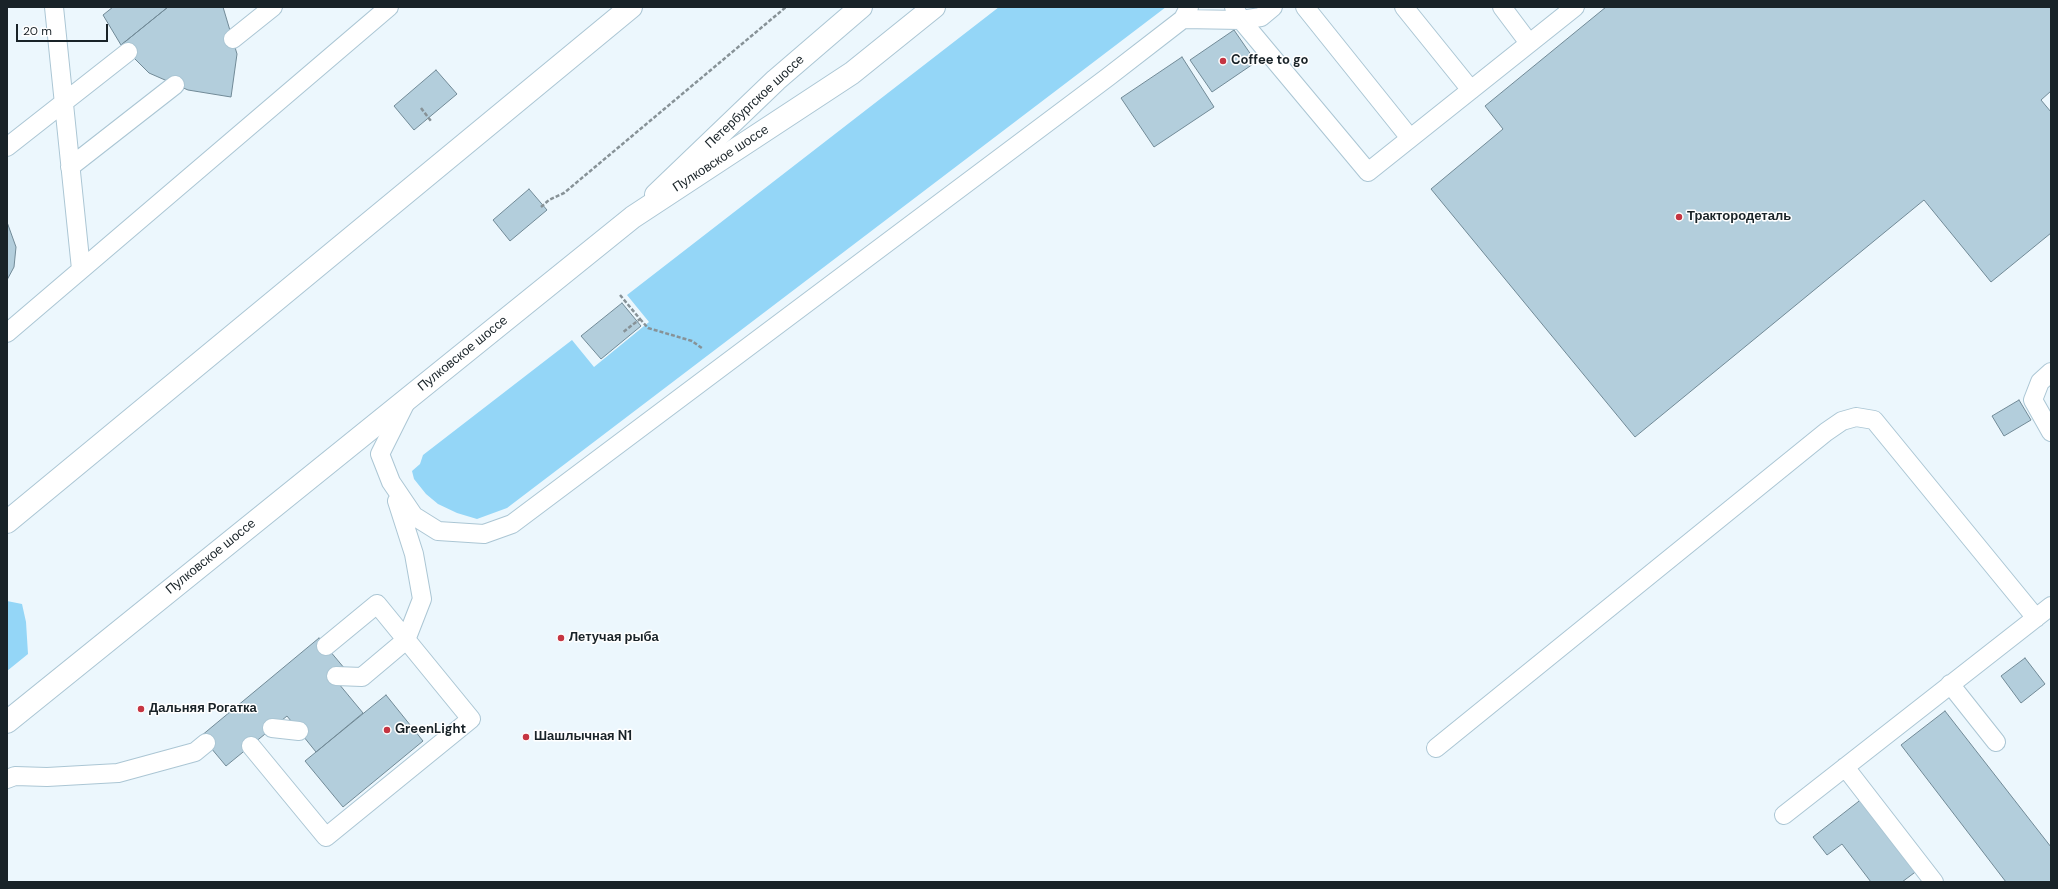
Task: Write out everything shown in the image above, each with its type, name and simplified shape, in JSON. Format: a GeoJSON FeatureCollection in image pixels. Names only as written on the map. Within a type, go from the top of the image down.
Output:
{"type":"FeatureCollection","features":[{"type":"Feature","properties":{"kind":"main road"},"geometry":{"type":"LineString","coordinates":[[7,522],[631,7]]}},
{"type":"Feature","properties":{"kind":"main road","name":"Петербургское шоссе"},"geometry":{"type":"LineString","coordinates":[[633,217],[776,80],[861,7]]}},
{"type":"Feature","properties":{"kind":"main road","name":"Пулковское шоссе"},"geometry":{"type":"LineString","coordinates":[[7,722],[633,217],[852,73],[934,7]]}},
{"type":"Feature","properties":{"kind":"lane"},"geometry":{"type":"LineString","coordinates":[[54,7],[81,269]]}},
{"type":"Feature","properties":{"kind":"lane"},"geometry":{"type":"LineString","coordinates":[[233,39],[273,7]]}},
{"type":"Feature","properties":{"kind":"lane"},"geometry":{"type":"LineString","coordinates":[[7,333],[389,7]]}},
{"type":"Feature","properties":{"kind":"lane"},"geometry":{"type":"LineString","coordinates":[[391,482],[414,516],[438,531],[484,534],[512,524],[1108,78],[1186,13],[1237,13],[1261,16],[1273,7]]}},
{"type":"Feature","properties":{"kind":"lane"},"geometry":{"type":"LineString","coordinates":[[1305,7],[1410,138]]}},
{"type":"Feature","properties":{"kind":"lane"},"geometry":{"type":"LineString","coordinates":[[1404,7],[1471,90]]}},
{"type":"Feature","properties":{"kind":"lane"},"geometry":{"type":"LineString","coordinates":[[1502,7],[1529,44]]}},
{"type":"Feature","properties":{"kind":"lane"},"geometry":{"type":"LineString","coordinates":[[1237,13],[1368,172],[1575,7]]}},
{"type":"Feature","properties":{"kind":"lane"},"geometry":{"type":"LineString","coordinates":[[7,147],[128,52]]}},
{"type":"Feature","properties":{"kind":"lane"},"geometry":{"type":"LineString","coordinates":[[70,168],[175,84]]}},
{"type":"Feature","properties":{"kind":"lane"},"geometry":{"type":"LineString","coordinates":[[2051,372],[2040,382],[2033,400],[2051,432]]}},
{"type":"Feature","properties":{"kind":"lane"},"geometry":{"type":"LineString","coordinates":[[336,676],[362,677],[406,640],[422,599],[414,554],[391,482],[380,454],[407,400]]}},
{"type":"Feature","properties":{"kind":"lane"},"geometry":{"type":"LineString","coordinates":[[1436,748],[1826,432],[1842,421],[1856,416],[1874,420],[2036,618]]}},
{"type":"Feature","properties":{"kind":"lane"},"geometry":{"type":"LineString","coordinates":[[251,746],[326,838],[471,719],[377,604],[326,646]]}},
{"type":"Feature","properties":{"kind":"lane"},"geometry":{"type":"LineString","coordinates":[[1784,815],[2051,606]]}},
{"type":"Feature","properties":{"kind":"lane"},"geometry":{"type":"LineString","coordinates":[[1950,684],[1996,742]]}},
{"type":"Feature","properties":{"kind":"lane"},"geometry":{"type":"LineString","coordinates":[[272,728],[299,731]]}},
{"type":"Feature","properties":{"kind":"lane"},"geometry":{"type":"LineString","coordinates":[[7,779],[15,776],[47,777],[118,773],[195,752],[206,743]]}},
{"type":"Feature","properties":{"kind":"lane"},"geometry":{"type":"LineString","coordinates":[[1845,767],[1934,882]]}},
{"type":"Feature","properties":{"kind":"path"},"geometry":{"type":"LineString","coordinates":[[540,207],[549,200],[564,193],[786,7]]}},
{"type":"Feature","properties":{"kind":"path"},"geometry":{"type":"LineString","coordinates":[[421,108],[431,121]]}},
{"type":"Feature","properties":{"kind":"path"},"geometry":{"type":"LineString","coordinates":[[620,295],[648,328],[692,341],[709,354]]}},
{"type":"Feature","properties":{"kind":"path"},"geometry":{"type":"LineString","coordinates":[[622,333],[640,319]]}},
{"type":"Feature","properties":{"kind":"shaded area"},"geometry":{"type":"Polygon","coordinates":[[[999,7],[1166,7],[507,508],[477,519],[457,513],[438,504],[426,494],[414,479],[412,471],[420,464],[423,455],[572,340],[594,367],[649,322],[627,295],[999,7]]]}},
{"type":"Feature","properties":{"kind":"shaded area"},"geometry":{"type":"Polygon","coordinates":[[[7,601],[22,604],[26,622],[28,654],[7,671],[7,601]]]}},
{"type":"Feature","properties":{"kind":"building"},"geometry":{"type":"Polygon","coordinates":[[[113,7],[168,7],[121,45],[103,15],[113,7]]]}},
{"type":"Feature","properties":{"kind":"building"},"geometry":{"type":"Polygon","coordinates":[[[168,7],[223,7],[237,54],[231,97],[188,90],[149,73],[121,45],[168,7]]]}},
{"type":"Feature","properties":{"kind":"building","name":"Трактородеталь"},"geometry":{"type":"Polygon","coordinates":[[[1606,7],[2051,7],[2051,91],[2041,100],[2051,112],[2051,233],[1991,282],[1924,200],[1635,437],[1431,189],[1503,129],[1485,106],[1606,7]]]}},
{"type":"Feature","properties":{"kind":"building","name":"Coffee to go"},"geometry":{"type":"Polygon","coordinates":[[[1234,30],[1256,62],[1212,92],[1190,60],[1234,30]]]}},
{"type":"Feature","properties":{"kind":"building"},"geometry":{"type":"Polygon","coordinates":[[[1182,57],[1214,107],[1154,147],[1121,98],[1182,57]]]}},
{"type":"Feature","properties":{"kind":"building"},"geometry":{"type":"Polygon","coordinates":[[[436,70],[457,94],[414,130],[394,106],[436,70]]]}},
{"type":"Feature","properties":{"kind":"building"},"geometry":{"type":"Polygon","coordinates":[[[529,189],[547,210],[510,241],[493,220],[529,189]]]}},
{"type":"Feature","properties":{"kind":"building"},"geometry":{"type":"Polygon","coordinates":[[[7,222],[16,247],[14,267],[7,280],[7,222]]]}},
{"type":"Feature","properties":{"kind":"building"},"geometry":{"type":"Polygon","coordinates":[[[622,303],[641,326],[601,359],[581,336],[622,303]]]}},
{"type":"Feature","properties":{"kind":"building"},"geometry":{"type":"Polygon","coordinates":[[[2019,400],[2031,420],[2004,436],[1992,416],[2019,400]]]}},
{"type":"Feature","properties":{"kind":"building"},"geometry":{"type":"Polygon","coordinates":[[[319,638],[345,669],[334,678],[363,713],[316,752],[287,716],[226,766],[201,736],[319,638]]]}},
{"type":"Feature","properties":{"kind":"building"},"geometry":{"type":"Polygon","coordinates":[[[2025,658],[2045,684],[2021,703],[2001,676],[2025,658]]]}},
{"type":"Feature","properties":{"kind":"building"},"geometry":{"type":"Polygon","coordinates":[[[386,695],[423,741],[343,807],[305,761],[386,695]]]}},
{"type":"Feature","properties":{"kind":"building"},"geometry":{"type":"Polygon","coordinates":[[[1945,711],[2051,847],[2051,882],[2006,882],[1901,745],[1945,711]]]}},
{"type":"Feature","properties":{"kind":"building"},"geometry":{"type":"Polygon","coordinates":[[[1863,798],[1918,870],[1902,882],[1871,882],[1842,844],[1827,855],[1813,837],[1863,798]]]}},
{"type":"Feature","properties":{"kind":"place","name":"Coffee to go"},"geometry":{"type":"Point","coordinates":[1223,61]}},
{"type":"Feature","properties":{"kind":"place","name":"Трактородеталь"},"geometry":{"type":"Point","coordinates":[1679,217]}},
{"type":"Feature","properties":{"kind":"place","name":"Летучая рыба"},"geometry":{"type":"Point","coordinates":[561,638]}},
{"type":"Feature","properties":{"kind":"place","name":"Дальняя Рогатка"},"geometry":{"type":"Point","coordinates":[141,709]}},
{"type":"Feature","properties":{"kind":"place","name":"GreenLight"},"geometry":{"type":"Point","coordinates":[387,730]}},
{"type":"Feature","properties":{"kind":"place","name":"Шашлычная N1"},"geometry":{"type":"Point","coordinates":[526,737]}}]}
